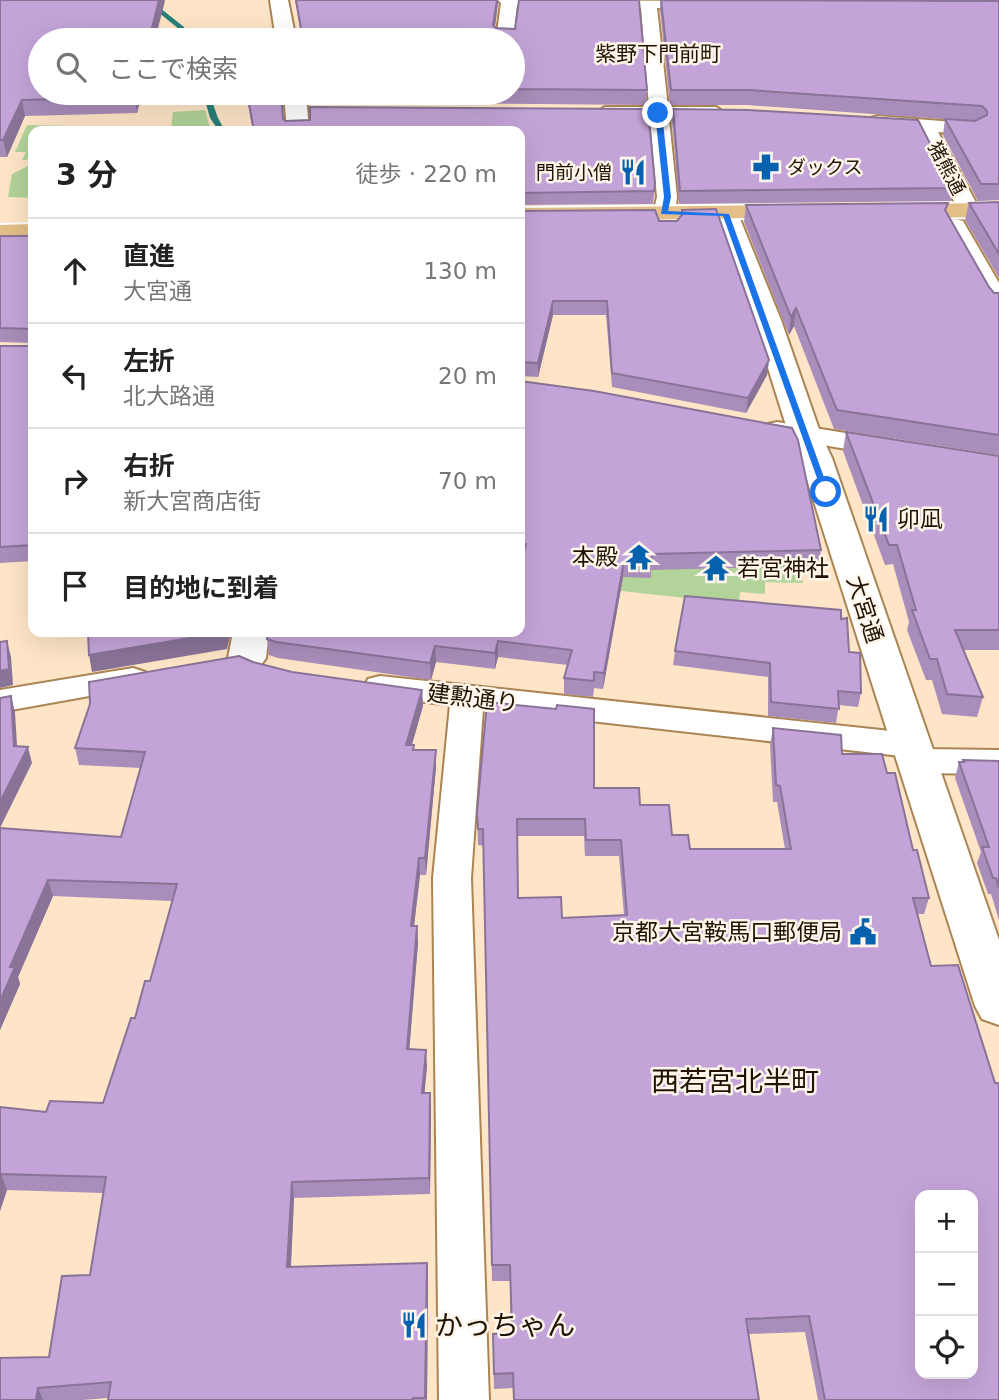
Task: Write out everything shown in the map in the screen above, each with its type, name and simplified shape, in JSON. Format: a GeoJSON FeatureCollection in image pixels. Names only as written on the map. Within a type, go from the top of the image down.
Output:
{"type":"FeatureCollection","features":[{"type":"Feature","properties":{"kind":"main road"},"geometry":{"type":"LineString","coordinates":[[875,219],[962,218],[999,210]]}},
{"type":"Feature","properties":{"kind":"main road"},"geometry":{"type":"LineString","coordinates":[[525,215],[666,220],[821,219]]}},
{"type":"Feature","properties":{"kind":"main road"},"geometry":{"type":"LineString","coordinates":[[0,217],[28,217]]}},
{"type":"Feature","properties":{"kind":"main road"},"geometry":{"type":"LineString","coordinates":[[962,218],[999,226]]}},
{"type":"Feature","properties":{"kind":"main road"},"geometry":{"type":"LineString","coordinates":[[525,227],[666,220]]}},
{"type":"Feature","properties":{"kind":"main road"},"geometry":{"type":"LineString","coordinates":[[0,233],[28,232]]}},
{"type":"Feature","properties":{"kind":"street"},"geometry":{"type":"LineString","coordinates":[[279,0],[284,28]]}},
{"type":"Feature","properties":{"kind":"street"},"geometry":{"type":"LineString","coordinates":[[506,28],[507,0],[727,4]]}},
{"type":"Feature","properties":{"kind":"street"},"geometry":{"type":"LineString","coordinates":[[648,1],[667,197],[666,220]]}},
{"type":"Feature","properties":{"kind":"street"},"geometry":{"type":"LineString","coordinates":[[591,113],[734,114]]}},
{"type":"Feature","properties":{"kind":"street"},"geometry":{"type":"LineString","coordinates":[[855,119],[972,128]]}},
{"type":"Feature","properties":{"kind":"street","name":"猪熊通"},"geometry":{"type":"LineString","coordinates":[[925,126],[999,303]]}},
{"type":"Feature","properties":{"kind":"street","name":"大宮通"},"geometry":{"type":"LineString","coordinates":[[728,220],[805,435],[816,458],[912,753],[999,1006]]}},
{"type":"Feature","properties":{"kind":"street"},"geometry":{"type":"LineString","coordinates":[[751,425],[908,451]]}},
{"type":"Feature","properties":{"kind":"street"},"geometry":{"type":"LineString","coordinates":[[0,701],[167,673]]}},
{"type":"Feature","properties":{"kind":"street","name":"建勲通り"},"geometry":{"type":"LineString","coordinates":[[348,682],[999,762]]}},
{"type":"Feature","properties":{"kind":"street"},"geometry":{"type":"LineString","coordinates":[[464,1400],[452,878],[467,698]]}},
{"type":"Feature","properties":{"kind":"green space"},"geometry":{"type":"Polygon","coordinates":[[[205,110],[210,126],[172,126],[173,112],[205,110]]]}},
{"type":"Feature","properties":{"kind":"green space"},"geometry":{"type":"Polygon","coordinates":[[[27,125],[71,126],[28,126],[28,159],[22,160],[26,152],[15,152],[27,125]]]}},
{"type":"Feature","properties":{"kind":"green space"},"geometry":{"type":"Polygon","coordinates":[[[28,166],[28,198],[8,197],[12,174],[28,166]]]}},
{"type":"Feature","properties":{"kind":"green space","name":"若宮神社"},"geometry":{"type":"Polygon","coordinates":[[[612,526],[797,554],[803,583],[765,582],[765,594],[740,592],[739,604],[613,590],[612,526]]]}},
{"type":"Feature","properties":{"kind":"building"},"geometry":{"type":"Polygon","coordinates":[[[0,0],[159,0],[152,28],[28,28],[28,100],[22,100],[3,140],[0,140],[0,0]]]}},
{"type":"Feature","properties":{"kind":"building"},"geometry":{"type":"Polygon","coordinates":[[[296,0],[497,0],[493,25],[496,28],[301,28],[296,0]]]}},
{"type":"Feature","properties":{"kind":"building"},"geometry":{"type":"Polygon","coordinates":[[[519,0],[639,0],[647,90],[525,89],[525,28],[515,28],[519,0]]]}},
{"type":"Feature","properties":{"kind":"building"},"geometry":{"type":"Polygon","coordinates":[[[661,0],[999,1],[999,184],[981,184],[945,119],[975,121],[987,115],[982,106],[749,90],[671,90],[661,0]]]}},
{"type":"Feature","properties":{"kind":"building"},"geometry":{"type":"Polygon","coordinates":[[[249,105],[282,105],[283,119],[286,121],[310,120],[310,107],[648,109],[654,191],[525,193],[525,126],[253,126],[249,105]]]}},
{"type":"Feature","properties":{"kind":"building"},"geometry":{"type":"Polygon","coordinates":[[[673,109],[748,110],[918,120],[953,188],[680,191],[673,109]]]}},
{"type":"Feature","properties":{"kind":"building"},"geometry":{"type":"Polygon","coordinates":[[[999,202],[999,254],[969,203],[999,202]]]}},
{"type":"Feature","properties":{"kind":"building"},"geometry":{"type":"Polygon","coordinates":[[[948,203],[945,210],[989,287],[994,293],[999,293],[999,435],[837,410],[796,308],[791,317],[746,205],[948,203]]]}},
{"type":"Feature","properties":{"kind":"building"},"geometry":{"type":"Polygon","coordinates":[[[716,209],[769,360],[748,398],[612,373],[607,301],[553,301],[538,363],[525,362],[525,211],[655,210],[659,221],[677,221],[682,210],[716,209]]]}},
{"type":"Feature","properties":{"kind":"building"},"geometry":{"type":"Polygon","coordinates":[[[0,236],[28,236],[28,329],[0,328],[0,236]]]}},
{"type":"Feature","properties":{"kind":"building"},"geometry":{"type":"Polygon","coordinates":[[[0,346],[28,346],[28,545],[0,547],[0,346]]]}},
{"type":"Feature","properties":{"kind":"building"},"geometry":{"type":"Polygon","coordinates":[[[525,382],[594,391],[792,428],[798,440],[821,550],[652,554],[652,562],[624,561],[604,673],[594,672],[594,681],[564,678],[572,650],[498,641],[495,653],[435,646],[430,663],[267,639],[525,637],[525,382]]]}},
{"type":"Feature","properties":{"kind":"building"},"geometry":{"type":"Polygon","coordinates":[[[846,432],[999,456],[999,630],[955,630],[983,697],[947,694],[937,659],[930,659],[912,610],[916,610],[897,545],[889,545],[846,432]]]}},
{"type":"Feature","properties":{"kind":"building"},"geometry":{"type":"Polygon","coordinates":[[[685,596],[841,610],[841,619],[847,618],[849,652],[860,653],[861,693],[838,691],[839,709],[771,702],[770,663],[675,651],[685,596]]]}},
{"type":"Feature","properties":{"kind":"building"},"geometry":{"type":"Polygon","coordinates":[[[88,637],[195,637],[89,655],[88,637]]]}},
{"type":"Feature","properties":{"kind":"building"},"geometry":{"type":"Polygon","coordinates":[[[7,641],[9,669],[0,671],[0,642],[7,641]]]}},
{"type":"Feature","properties":{"kind":"building"},"geometry":{"type":"Polygon","coordinates":[[[239,656],[292,672],[422,690],[406,745],[414,745],[413,750],[436,750],[425,858],[419,858],[411,926],[417,926],[407,1049],[426,1050],[422,1093],[430,1093],[429,1178],[292,1182],[287,1267],[427,1263],[425,1398],[108,1400],[111,1382],[38,1388],[36,1400],[0,1400],[0,1358],[49,1357],[62,1276],[90,1275],[106,1177],[1,1174],[0,1178],[0,1107],[46,1112],[50,1101],[103,1103],[131,1018],[135,1018],[145,981],[150,981],[177,884],[48,880],[10,967],[15,967],[0,1001],[0,828],[121,837],[145,752],[75,748],[90,704],[89,682],[239,656]]]}},
{"type":"Feature","properties":{"kind":"building"},"geometry":{"type":"Polygon","coordinates":[[[11,696],[14,746],[28,747],[0,802],[0,698],[11,696]]]}},
{"type":"Feature","properties":{"kind":"building"},"geometry":{"type":"Polygon","coordinates":[[[487,702],[556,709],[557,705],[594,709],[594,788],[639,788],[640,805],[669,805],[672,835],[688,835],[690,849],[791,849],[780,786],[776,785],[773,728],[841,735],[842,754],[882,754],[887,773],[895,773],[913,850],[917,850],[929,898],[913,898],[931,966],[958,965],[995,1083],[999,1085],[999,1400],[825,1400],[809,1316],[746,1319],[759,1400],[514,1400],[513,1373],[494,1374],[493,1334],[512,1333],[510,1265],[492,1265],[483,829],[478,829],[477,812],[487,702]],[[517,819],[518,898],[561,897],[562,918],[627,915],[621,840],[586,840],[585,819],[517,819]]]}},
{"type":"Feature","properties":{"kind":"building"},"geometry":{"type":"Polygon","coordinates":[[[963,760],[999,761],[999,888],[982,847],[989,847],[959,762],[964,762],[963,760]]]}},
{"type":"Feature","properties":{"kind":"waterway"},"geometry":{"type":"LineString","coordinates":[[146,0],[182,28]]}},
{"type":"Feature","properties":{"kind":"waterway"},"geometry":{"type":"LineString","coordinates":[[210,105],[219,126]]}},
{"type":"Feature","properties":{"kind":"place","name":"ダックス"},"geometry":{"type":"Point","coordinates":[766,167]}},
{"type":"Feature","properties":{"kind":"place","name":"門前小僧"},"geometry":{"type":"Point","coordinates":[633,172]}},
{"type":"Feature","properties":{"kind":"place","name":"卯凪"},"geometry":{"type":"Point","coordinates":[876,519]}},
{"type":"Feature","properties":{"kind":"place","name":"本殿"},"geometry":{"type":"Point","coordinates":[639,557]}},
{"type":"Feature","properties":{"kind":"place","name":"若宮神社"},"geometry":{"type":"Point","coordinates":[716,568]}},
{"type":"Feature","properties":{"kind":"place","name":"京都大宮鞍馬口郵便局"},"geometry":{"type":"Point","coordinates":[863,932]}},
{"type":"Feature","properties":{"kind":"place","name":"かっちゃん"},"geometry":{"type":"Point","coordinates":[414,1325]}},
{"type":"Feature","properties":{"kind":"district","name":"紫野下門前町"},"geometry":{"type":"Point","coordinates":[658,54]}},
{"type":"Feature","properties":{"kind":"district","name":"西若宮北半町"},"geometry":{"type":"Point","coordinates":[735,1081]}},
{"type":"Feature","properties":{"kind":"route"},"geometry":{"type":"LineString","coordinates":[[658,113],[667,197],[664,214],[726,214],[826,492]]}}]}
